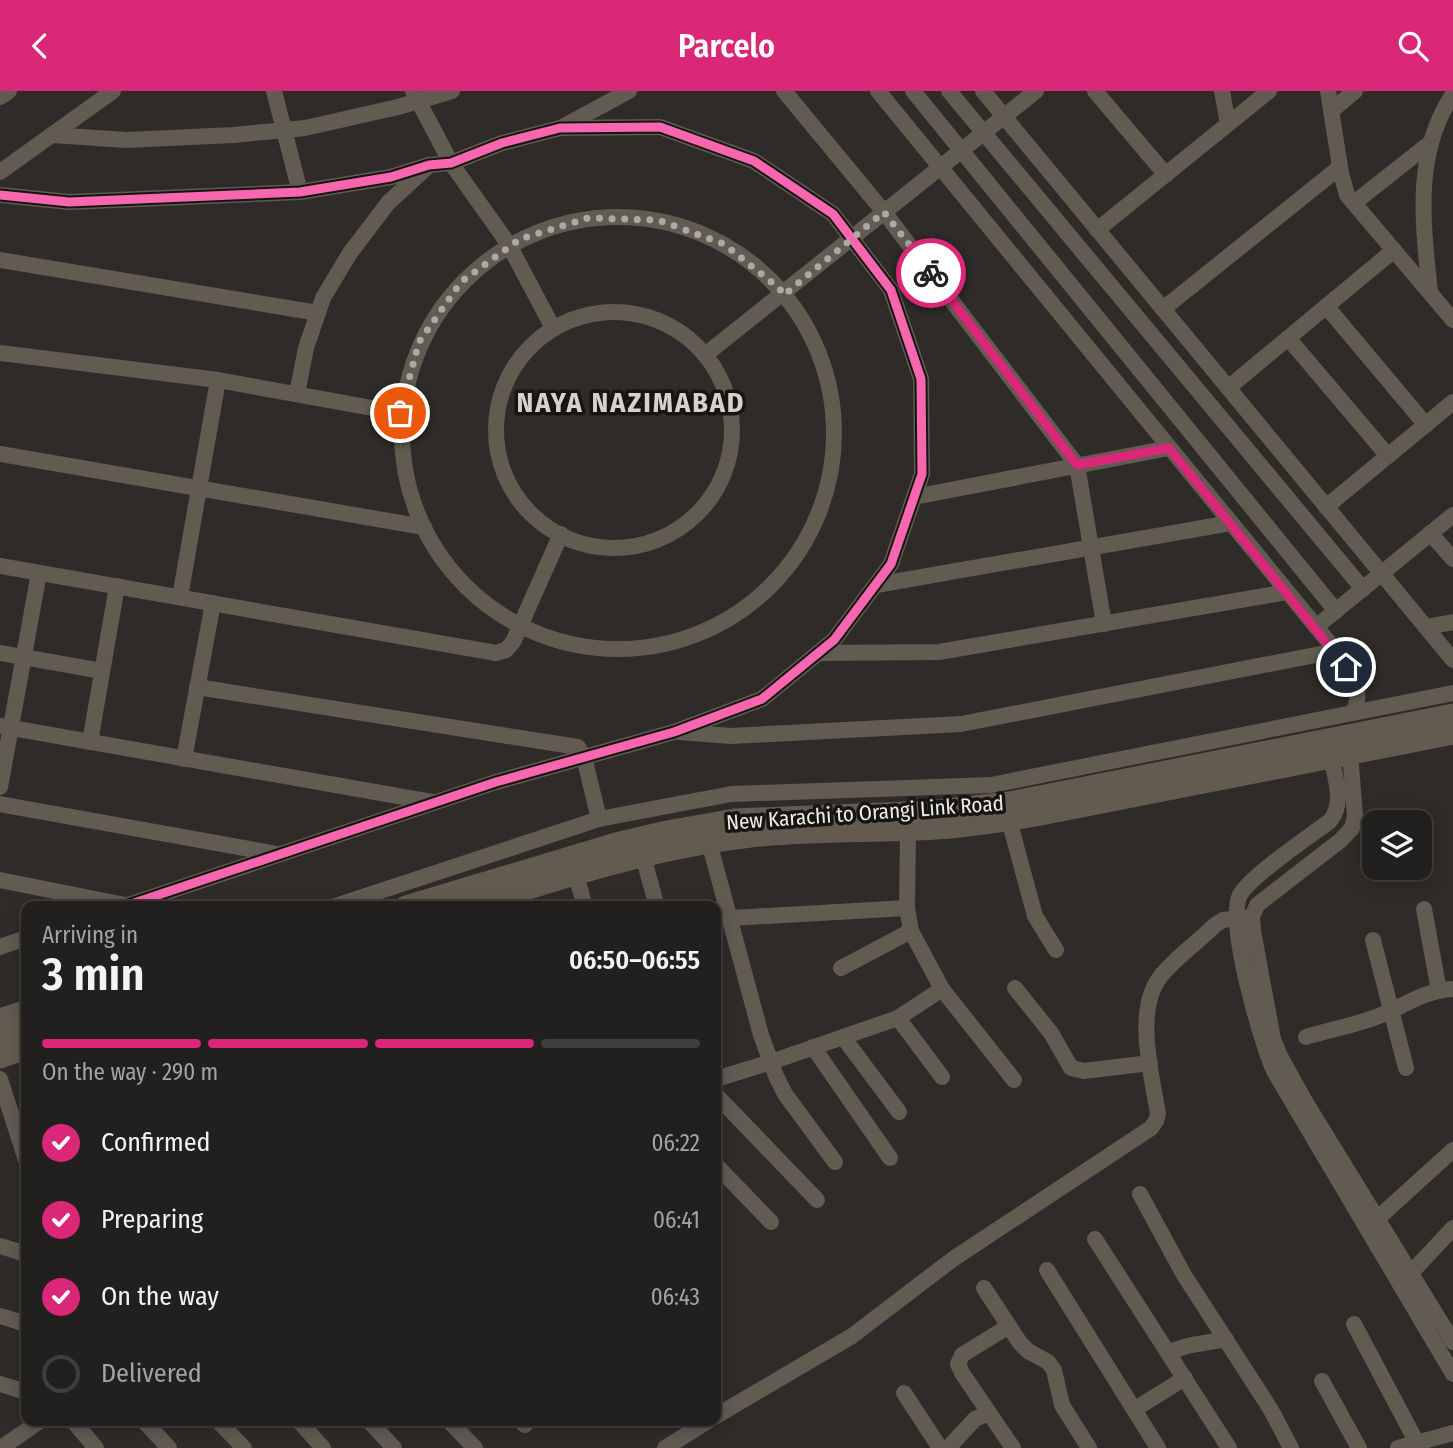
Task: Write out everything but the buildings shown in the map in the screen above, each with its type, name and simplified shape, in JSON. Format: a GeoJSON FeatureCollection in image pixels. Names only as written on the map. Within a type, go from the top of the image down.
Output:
{"type":"FeatureCollection","features":[{"type":"Feature","properties":{"kind":"street"},"geometry":{"type":"LineString","coordinates":[[0,97],[9,91]]}},
{"type":"Feature","properties":{"kind":"street"},"geometry":{"type":"LineString","coordinates":[[0,172],[113,91]]}},
{"type":"Feature","properties":{"kind":"street"},"geometry":{"type":"LineString","coordinates":[[274,91],[300,192]]}},
{"type":"Feature","properties":{"kind":"street"},"geometry":{"type":"LineString","coordinates":[[52,135],[127,140],[234,135],[305,128],[415,96],[452,91]]}},
{"type":"Feature","properties":{"kind":"street"},"geometry":{"type":"LineString","coordinates":[[0,195],[69,202],[187,199],[300,192],[391,177],[429,165],[452,163],[502,143],[560,128],[629,91]]}},
{"type":"Feature","properties":{"kind":"street"},"geometry":{"type":"LineString","coordinates":[[784,91],[884,212],[1077,465],[1104,624]]}},
{"type":"Feature","properties":{"kind":"street"},"geometry":{"type":"LineString","coordinates":[[877,91],[1335,651],[1357,682],[1359,699],[1353,713]]}},
{"type":"Feature","properties":{"kind":"street"},"geometry":{"type":"LineString","coordinates":[[913,91],[1336,611]]}},
{"type":"Feature","properties":{"kind":"street"},"geometry":{"type":"LineString","coordinates":[[949,91],[1363,589]]}},
{"type":"Feature","properties":{"kind":"street"},"geometry":{"type":"LineString","coordinates":[[983,91],[1453,660]]}},
{"type":"Feature","properties":{"kind":"street"},"geometry":{"type":"LineString","coordinates":[[705,355],[784,295],[1036,91]]}},
{"type":"Feature","properties":{"kind":"street"},"geometry":{"type":"LineString","coordinates":[[1095,91],[1166,175]]}},
{"type":"Feature","properties":{"kind":"street"},"geometry":{"type":"LineString","coordinates":[[1222,91],[1228,124]]}},
{"type":"Feature","properties":{"kind":"street"},"geometry":{"type":"LineString","coordinates":[[1097,230],[1269,91]]}},
{"type":"Feature","properties":{"kind":"street"},"geometry":{"type":"LineString","coordinates":[[1328,91],[1347,195],[1453,320]]}},
{"type":"Feature","properties":{"kind":"street"},"geometry":{"type":"LineString","coordinates":[[1331,111],[1355,91]]}},
{"type":"Feature","properties":{"kind":"street"},"geometry":{"type":"LineString","coordinates":[[1430,292],[1422,198],[1430,143],[1435,127],[1453,94]]}},
{"type":"Feature","properties":{"kind":"street"},"geometry":{"type":"LineString","coordinates":[[415,96],[452,163],[509,245],[553,328]]}},
{"type":"Feature","properties":{"kind":"street"},"geometry":{"type":"LineString","coordinates":[[143,901],[496,782],[674,732],[762,699],[834,640],[891,564],[922,474],[921,379],[891,290],[852,238],[833,214],[754,160],[660,127],[560,128]]}},
{"type":"Feature","properties":{"kind":"street"},"geometry":{"type":"LineString","coordinates":[[1354,203],[1430,143]]}},
{"type":"Feature","properties":{"kind":"street"},"geometry":{"type":"LineString","coordinates":[[297,394],[306,348],[323,298],[351,253],[388,203],[429,165]]}},
{"type":"Feature","properties":{"kind":"street"},"geometry":{"type":"LineString","coordinates":[[1163,309],[1340,167]]}},
{"type":"Feature","properties":{"kind":"street"},"geometry":{"type":"LineString","coordinates":[[588,218],[658,220],[724,244],[784,295],[818,347],[835,415],[830,485],[803,549],[756,602],[695,637],[623,651],[550,640],[485,606],[435,552],[406,485],[400,413],[419,342],[461,282],[509,245],[520,239],[588,218]]}},
{"type":"Feature","properties":{"kind":"street"},"geometry":{"type":"LineString","coordinates":[[1228,387],[1394,250]]}},
{"type":"Feature","properties":{"kind":"street"},"geometry":{"type":"LineString","coordinates":[[0,260],[318,313]]}},
{"type":"Feature","properties":{"kind":"street"},"geometry":{"type":"LineString","coordinates":[[1326,306],[1426,425]]}},
{"type":"Feature","properties":{"kind":"street"},"geometry":{"type":"LineString","coordinates":[[628,312],[665,323],[698,346],[705,355],[721,377],[732,415],[731,454],[716,491],[691,521],[656,541],[618,548],[579,543],[543,525],[516,497],[500,462],[495,424],[504,386],[517,364],[524,353],[553,328],[589,314],[628,312]]}},
{"type":"Feature","properties":{"kind":"street"},"geometry":{"type":"LineString","coordinates":[[1288,338],[1388,456]]}},
{"type":"Feature","properties":{"kind":"street"},"geometry":{"type":"LineString","coordinates":[[0,353],[218,380],[400,413]]}},
{"type":"Feature","properties":{"kind":"street"},"geometry":{"type":"LineString","coordinates":[[180,597],[218,380]]}},
{"type":"Feature","properties":{"kind":"street"},"geometry":{"type":"LineString","coordinates":[[1326,507],[1453,402]]}},
{"type":"Feature","properties":{"kind":"street"},"geometry":{"type":"LineString","coordinates":[[914,497],[1169,448]]}},
{"type":"Feature","properties":{"kind":"street"},"geometry":{"type":"LineString","coordinates":[[0,454],[424,527]]}},
{"type":"Feature","properties":{"kind":"street"},"geometry":{"type":"LineString","coordinates":[[1316,627],[1453,515]]}},
{"type":"Feature","properties":{"kind":"street"},"geometry":{"type":"LineString","coordinates":[[876,585],[1231,523]]}},
{"type":"Feature","properties":{"kind":"street"},"geometry":{"type":"LineString","coordinates":[[1430,533],[1453,559]]}},
{"type":"Feature","properties":{"kind":"street"},"geometry":{"type":"LineString","coordinates":[[0,566],[496,653],[506,650],[513,642],[561,534]]}},
{"type":"Feature","properties":{"kind":"street"},"geometry":{"type":"LineString","coordinates":[[0,786],[5,727],[23,657],[38,573]]}},
{"type":"Feature","properties":{"kind":"street"},"geometry":{"type":"LineString","coordinates":[[90,742],[117,586]]}},
{"type":"Feature","properties":{"kind":"street"},"geometry":{"type":"LineString","coordinates":[[818,653],[939,652],[1287,592]]}},
{"type":"Feature","properties":{"kind":"street"},"geometry":{"type":"LineString","coordinates":[[184,759],[213,603]]}},
{"type":"Feature","properties":{"kind":"street"},"geometry":{"type":"LineString","coordinates":[[1426,627],[1453,622]]}},
{"type":"Feature","properties":{"kind":"street"},"geometry":{"type":"LineString","coordinates":[[674,732],[731,736],[961,724],[1335,651]]}},
{"type":"Feature","properties":{"kind":"street"},"geometry":{"type":"LineString","coordinates":[[0,653],[102,671]]}},
{"type":"Feature","properties":{"kind":"street"},"geometry":{"type":"LineString","coordinates":[[197,687],[578,747],[584,757],[598,818]]}},
{"type":"Feature","properties":{"kind":"street"},"geometry":{"type":"LineString","coordinates":[[350,901],[598,818],[730,794],[991,785],[1453,693]]}},
{"type":"Feature","properties":{"kind":"street","name":"New Karachi to Orangi Link Road"},"geometry":{"type":"LineString","coordinates":[[431,901],[627,854],[709,842],[786,833],[908,829],[1009,820],[1340,755],[1449,725]]}},
{"type":"Feature","properties":{"kind":"street","name":"New Karachi to Orangi Link Road"},"geometry":{"type":"LineString","coordinates":[[515,900],[627,854],[667,832],[735,820],[930,812],[1010,803],[1449,725]]}},
{"type":"Feature","properties":{"kind":"street"},"geometry":{"type":"LineString","coordinates":[[5,727],[435,803]]}},
{"type":"Feature","properties":{"kind":"street"},"geometry":{"type":"LineString","coordinates":[[721,1413],[852,1336],[953,1259],[1151,1128],[1158,1114],[1146,1039],[1147,1014],[1153,989],[1160,977],[1215,925],[1244,918],[1266,896],[1341,840],[1352,828],[1355,816],[1340,755]]}},
{"type":"Feature","properties":{"kind":"street"},"geometry":{"type":"LineString","coordinates":[[0,804],[280,854]]}},
{"type":"Feature","properties":{"kind":"street"},"geometry":{"type":"LineString","coordinates":[[1009,820],[1035,916],[1056,950]]}},
{"type":"Feature","properties":{"kind":"street"},"geometry":{"type":"LineString","coordinates":[[908,829],[906,908],[911,931],[942,989],[1014,1080]]}},
{"type":"Feature","properties":{"kind":"street"},"geometry":{"type":"LineString","coordinates":[[709,842],[761,1035],[771,1062],[785,1094],[835,1162]]}},
{"type":"Feature","properties":{"kind":"street"},"geometry":{"type":"LineString","coordinates":[[627,854],[654,901]]}},
{"type":"Feature","properties":{"kind":"street"},"geometry":{"type":"LineString","coordinates":[[576,875],[582,901]]}},
{"type":"Feature","properties":{"kind":"street"},"geometry":{"type":"LineString","coordinates":[[0,880],[103,901]]}},
{"type":"Feature","properties":{"kind":"street"},"geometry":{"type":"LineString","coordinates":[[729,918],[906,908]]}},
{"type":"Feature","properties":{"kind":"street"},"geometry":{"type":"LineString","coordinates":[[1307,1037],[1446,990],[1424,909]]}},
{"type":"Feature","properties":{"kind":"street"},"geometry":{"type":"LineString","coordinates":[[1244,918],[1253,931],[1273,1039],[1280,1056],[1453,1342]]}},
{"type":"Feature","properties":{"kind":"street"},"geometry":{"type":"LineString","coordinates":[[1244,918],[1257,1028],[1274,1071],[1453,1374]]}},
{"type":"Feature","properties":{"kind":"street"},"geometry":{"type":"LineString","coordinates":[[841,968],[911,931]]}},
{"type":"Feature","properties":{"kind":"street"},"geometry":{"type":"LineString","coordinates":[[0,947],[21,940]]}},
{"type":"Feature","properties":{"kind":"street"},"geometry":{"type":"LineString","coordinates":[[1373,940],[1406,1068]]}},
{"type":"Feature","properties":{"kind":"street"},"geometry":{"type":"LineString","coordinates":[[1015,988],[1051,1033],[1071,1068],[1084,1071],[1150,1063]]}},
{"type":"Feature","properties":{"kind":"street"},"geometry":{"type":"LineString","coordinates":[[721,1077],[898,1018],[942,989]]}},
{"type":"Feature","properties":{"kind":"street"},"geometry":{"type":"LineString","coordinates":[[0,1016],[21,1010]]}},
{"type":"Feature","properties":{"kind":"street"},"geometry":{"type":"LineString","coordinates":[[898,1018],[942,1077]]}},
{"type":"Feature","properties":{"kind":"street"},"geometry":{"type":"LineString","coordinates":[[0,1035],[21,1029]]}},
{"type":"Feature","properties":{"kind":"street"},"geometry":{"type":"LineString","coordinates":[[843,1037],[899,1112]]}},
{"type":"Feature","properties":{"kind":"street"},"geometry":{"type":"LineString","coordinates":[[813,1047],[890,1158]]}},
{"type":"Feature","properties":{"kind":"street"},"geometry":{"type":"LineString","coordinates":[[0,1057],[21,1050]]}},
{"type":"Feature","properties":{"kind":"street"},"geometry":{"type":"LineString","coordinates":[[0,1079],[21,1144]]}},
{"type":"Feature","properties":{"kind":"street"},"geometry":{"type":"LineString","coordinates":[[721,1100],[817,1200]]}},
{"type":"Feature","properties":{"kind":"street"},"geometry":{"type":"LineString","coordinates":[[1377,1219],[1453,1150]]}},
{"type":"Feature","properties":{"kind":"street"},"geometry":{"type":"LineString","coordinates":[[721,1170],[771,1222]]}},
{"type":"Feature","properties":{"kind":"street"},"geometry":{"type":"LineString","coordinates":[[1140,1194],[1184,1275],[1271,1409],[1291,1448]]}},
{"type":"Feature","properties":{"kind":"street"},"geometry":{"type":"LineString","coordinates":[[1411,1273],[1453,1228]]}},
{"type":"Feature","properties":{"kind":"street"},"geometry":{"type":"LineString","coordinates":[[1095,1239],[1229,1448]]}},
{"type":"Feature","properties":{"kind":"street"},"geometry":{"type":"LineString","coordinates":[[0,1246],[21,1252]]}},
{"type":"Feature","properties":{"kind":"street"},"geometry":{"type":"LineString","coordinates":[[1047,1270],[1158,1448]]}},
{"type":"Feature","properties":{"kind":"street"},"geometry":{"type":"LineString","coordinates":[[984,1288],[1028,1351],[1041,1356],[1054,1370],[1062,1405],[1089,1448]]}},
{"type":"Feature","properties":{"kind":"street"},"geometry":{"type":"LineString","coordinates":[[0,1316],[21,1322]]}},
{"type":"Feature","properties":{"kind":"street"},"geometry":{"type":"LineString","coordinates":[[1354,1324],[1417,1443]]}},
{"type":"Feature","properties":{"kind":"street"},"geometry":{"type":"LineString","coordinates":[[1009,1326],[962,1355],[958,1364],[962,1374],[1013,1448]]}},
{"type":"Feature","properties":{"kind":"street"},"geometry":{"type":"LineString","coordinates":[[1169,1353],[1184,1346],[1226,1339]]}},
{"type":"Feature","properties":{"kind":"street"},"geometry":{"type":"LineString","coordinates":[[1135,1409],[1185,1378]]}},
{"type":"Feature","properties":{"kind":"street"},"geometry":{"type":"LineString","coordinates":[[1322,1381],[1359,1448]]}},
{"type":"Feature","properties":{"kind":"street"},"geometry":{"type":"LineString","coordinates":[[0,1384],[21,1390]]}},
{"type":"Feature","properties":{"kind":"street"},"geometry":{"type":"LineString","coordinates":[[904,1393],[940,1448]]}},
{"type":"Feature","properties":{"kind":"street"},"geometry":{"type":"LineString","coordinates":[[947,1448],[975,1419],[988,1413]]}},
{"type":"Feature","properties":{"kind":"street"},"geometry":{"type":"LineString","coordinates":[[2,1448],[33,1426]]}},
{"type":"Feature","properties":{"kind":"street"},"geometry":{"type":"LineString","coordinates":[[77,1426],[96,1448]]}},
{"type":"Feature","properties":{"kind":"street"},"geometry":{"type":"LineString","coordinates":[[149,1426],[169,1448]]}},
{"type":"Feature","properties":{"kind":"street"},"geometry":{"type":"LineString","coordinates":[[223,1426],[244,1448]]}},
{"type":"Feature","properties":{"kind":"street"},"geometry":{"type":"LineString","coordinates":[[303,1426],[323,1448]]}},
{"type":"Feature","properties":{"kind":"street"},"geometry":{"type":"LineString","coordinates":[[374,1426],[394,1448]]}},
{"type":"Feature","properties":{"kind":"street"},"geometry":{"type":"LineString","coordinates":[[454,1426],[475,1448]]}},
{"type":"Feature","properties":{"kind":"street"},"geometry":{"type":"LineString","coordinates":[[664,1448],[700,1426]]}},
{"type":"Feature","properties":{"kind":"street"},"geometry":{"type":"LineString","coordinates":[[1398,1448],[1453,1433]]}},
{"type":"Feature","properties":{"kind":"cycle path"},"geometry":{"type":"LineString","coordinates":[[0,195],[69,202],[300,192],[391,177],[429,165],[451,163],[502,143],[560,128],[660,127],[754,161],[833,214],[891,290],[921,379],[922,474],[891,564],[834,640],[762,699],[674,732],[496,782],[140,901]]}},
{"type":"Feature","properties":{"kind":"way so far"},"geometry":{"type":"LineString","coordinates":[[400,413],[419,342],[461,282],[520,239],[588,218],[658,220],[724,244],[784,295],[884,212],[931,273]]}},
{"type":"Feature","properties":{"kind":"district","name":"NAYA NAZIMABAD"},"geometry":{"type":"Point","coordinates":[631,402]}},
{"type":"Feature","properties":{"kind":"route"},"geometry":{"type":"LineString","coordinates":[[931,273],[1077,465],[1169,448],[1346,667]]}}]}
